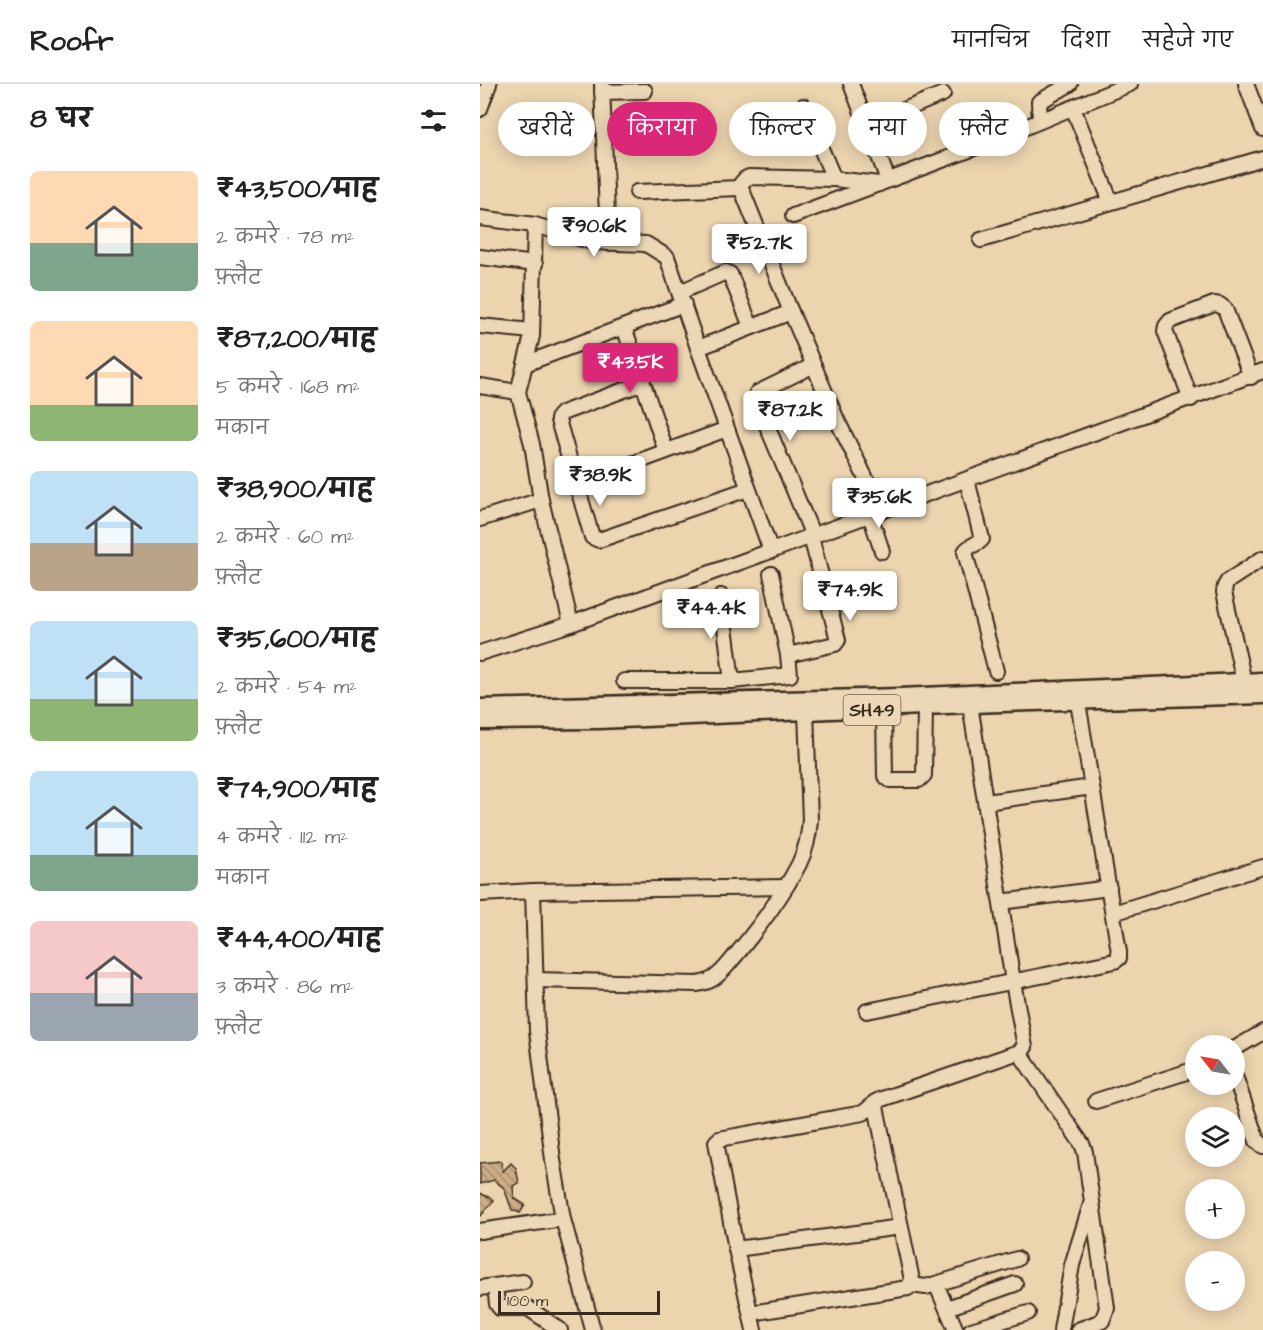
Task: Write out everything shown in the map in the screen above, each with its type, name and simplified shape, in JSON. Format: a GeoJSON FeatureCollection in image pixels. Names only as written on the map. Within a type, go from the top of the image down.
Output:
{"type":"FeatureCollection","features":[{"type":"Feature","properties":{"kind":"main road","name":"SH49"},"geometry":{"type":"LineString","coordinates":[[480,708],[889,697],[1263,681]]}},
{"type":"Feature","properties":{"kind":"main road","name":"SH49"},"geometry":{"type":"LineString","coordinates":[[480,721],[598,720],[925,708],[970,704],[1263,695]]}},
{"type":"Feature","properties":{"kind":"street"},"geometry":{"type":"LineString","coordinates":[[480,109],[489,84]]}},
{"type":"Feature","properties":{"kind":"street"},"geometry":{"type":"LineString","coordinates":[[851,84],[858,102]]}},
{"type":"Feature","properties":{"kind":"street"},"geometry":{"type":"LineString","coordinates":[[1040,121],[1039,102],[1070,84]]}},
{"type":"Feature","properties":{"kind":"street"},"geometry":{"type":"LineString","coordinates":[[793,216],[1130,84]]}},
{"type":"Feature","properties":{"kind":"street"},"geometry":{"type":"LineString","coordinates":[[1246,84],[1263,129]]}},
{"type":"Feature","properties":{"kind":"street"},"geometry":{"type":"LineString","coordinates":[[608,243],[601,86],[645,91]]}},
{"type":"Feature","properties":{"kind":"street"},"geometry":{"type":"LineString","coordinates":[[923,102],[943,94]]}},
{"type":"Feature","properties":{"kind":"street"},"geometry":{"type":"LineString","coordinates":[[1073,108],[1111,202]]}},
{"type":"Feature","properties":{"kind":"street"},"geometry":{"type":"LineString","coordinates":[[603,124],[607,124]]}},
{"type":"Feature","properties":{"kind":"street"},"geometry":{"type":"LineString","coordinates":[[824,156],[834,179]]}},
{"type":"Feature","properties":{"kind":"street"},"geometry":{"type":"LineString","coordinates":[[876,156],[884,182]]}},
{"type":"Feature","properties":{"kind":"street"},"geometry":{"type":"LineString","coordinates":[[981,240],[1263,158]]}},
{"type":"Feature","properties":{"kind":"street"},"geometry":{"type":"LineString","coordinates":[[882,551],[876,513],[740,188],[742,181],[749,177],[884,182]]}},
{"type":"Feature","properties":{"kind":"street"},"geometry":{"type":"LineString","coordinates":[[637,192],[740,188]]}},
{"type":"Feature","properties":{"kind":"street"},"geometry":{"type":"LineString","coordinates":[[480,218],[535,225],[592,242],[646,244],[670,261],[698,348],[771,551]]}},
{"type":"Feature","properties":{"kind":"street"},"geometry":{"type":"LineString","coordinates":[[535,225],[532,331],[518,392],[532,444],[542,500],[571,624]]}},
{"type":"Feature","properties":{"kind":"street"},"geometry":{"type":"LineString","coordinates":[[480,257],[535,264]]}},
{"type":"Feature","properties":{"kind":"street"},"geometry":{"type":"LineString","coordinates":[[525,364],[624,327],[682,298],[726,272],[730,274],[751,327]]}},
{"type":"Feature","properties":{"kind":"street"},"geometry":{"type":"LineString","coordinates":[[480,653],[571,624],[1191,399],[1257,374],[1225,309],[1220,305],[1214,304],[1170,321],[1166,326],[1191,399]]}},
{"type":"Feature","properties":{"kind":"street"},"geometry":{"type":"LineString","coordinates":[[698,348],[791,312]]}},
{"type":"Feature","properties":{"kind":"street"},"geometry":{"type":"LineString","coordinates":[[480,326],[532,331]]}},
{"type":"Feature","properties":{"kind":"street"},"geometry":{"type":"LineString","coordinates":[[624,327],[666,451]]}},
{"type":"Feature","properties":{"kind":"street"},"geometry":{"type":"LineString","coordinates":[[788,655],[835,644],[838,640],[812,536],[755,397],[757,393],[814,365]]}},
{"type":"Feature","properties":{"kind":"street"},"geometry":{"type":"LineString","coordinates":[[644,383],[562,412],[559,416],[558,420],[592,537],[598,540],[748,489]]}},
{"type":"Feature","properties":{"kind":"street"},"geometry":{"type":"LineString","coordinates":[[480,387],[518,392]]}},
{"type":"Feature","properties":{"kind":"street"},"geometry":{"type":"LineString","coordinates":[[577,483],[727,429]]}},
{"type":"Feature","properties":{"kind":"street"},"geometry":{"type":"LineString","coordinates":[[967,480],[982,539],[967,548],[965,552],[996,671]]}},
{"type":"Feature","properties":{"kind":"street"},"geometry":{"type":"LineString","coordinates":[[480,519],[542,500]]}},
{"type":"Feature","properties":{"kind":"street"},"geometry":{"type":"LineString","coordinates":[[1244,682],[1224,592],[1228,581],[1263,558]]}},
{"type":"Feature","properties":{"kind":"street"},"geometry":{"type":"LineString","coordinates":[[624,681],[732,681],[788,676],[791,672],[771,574]]}},
{"type":"Feature","properties":{"kind":"street"},"geometry":{"type":"LineString","coordinates":[[721,596],[732,681]]}},
{"type":"Feature","properties":{"kind":"street"},"geometry":{"type":"LineString","coordinates":[[676,682],[679,703]]}},
{"type":"Feature","properties":{"kind":"street"},"geometry":{"type":"LineString","coordinates":[[867,1011],[1115,961],[1119,958],[1078,702]]}},
{"type":"Feature","properties":{"kind":"street"},"geometry":{"type":"LineString","coordinates":[[754,1330],[716,1142],[719,1139],[862,1113],[875,1102],[1019,1052],[1025,1047],[970,704]]}},
{"type":"Feature","properties":{"kind":"street"},"geometry":{"type":"LineString","coordinates":[[884,709],[885,776],[890,780],[919,780],[924,775],[925,708]]}},
{"type":"Feature","properties":{"kind":"street"},"geometry":{"type":"LineString","coordinates":[[536,980],[706,983],[721,972],[750,937],[800,863],[809,834],[806,712]]}},
{"type":"Feature","properties":{"kind":"street"},"geometry":{"type":"LineString","coordinates":[[986,802],[1092,787]]}},
{"type":"Feature","properties":{"kind":"street"},"geometry":{"type":"LineString","coordinates":[[1113,913],[1263,867]]}},
{"type":"Feature","properties":{"kind":"street"},"geometry":{"type":"LineString","coordinates":[[480,894],[533,891],[785,888]]}},
{"type":"Feature","properties":{"kind":"street"},"geometry":{"type":"LineString","coordinates":[[1001,902],[1108,888]]}},
{"type":"Feature","properties":{"kind":"street"},"geometry":{"type":"LineString","coordinates":[[533,891],[537,1031],[553,1160],[564,1219],[593,1330]]}},
{"type":"Feature","properties":{"kind":"street"},"geometry":{"type":"LineString","coordinates":[[1245,1043],[1263,1032]]}},
{"type":"Feature","properties":{"kind":"street"},"geometry":{"type":"LineString","coordinates":[[1019,1052],[1084,1149],[1107,1308],[1102,1322],[1078,1330]]}},
{"type":"Feature","properties":{"kind":"street"},"geometry":{"type":"LineString","coordinates":[[1096,1101],[1185,1073]]}},
{"type":"Feature","properties":{"kind":"street"},"geometry":{"type":"LineString","coordinates":[[1241,1095],[1257,1141],[1263,1146]]}},
{"type":"Feature","properties":{"kind":"street"},"geometry":{"type":"LineString","coordinates":[[875,1102],[912,1280],[911,1285]]}},
{"type":"Feature","properties":{"kind":"street"},"geometry":{"type":"LineString","coordinates":[[1061,1330],[1072,1264],[1092,1201]]}},
{"type":"Feature","properties":{"kind":"street"},"geometry":{"type":"LineString","coordinates":[[480,1231],[564,1219]]}},
{"type":"Feature","properties":{"kind":"street"},"geometry":{"type":"LineString","coordinates":[[736,1250],[901,1227]]}},
{"type":"Feature","properties":{"kind":"street"},"geometry":{"type":"LineString","coordinates":[[751,1313],[908,1288],[911,1285],[926,1287],[1017,1259]]}},
{"type":"Feature","properties":{"kind":"street"},"geometry":{"type":"LineString","coordinates":[[480,1288],[523,1282]]}},
{"type":"Feature","properties":{"kind":"street"},"geometry":{"type":"LineString","coordinates":[[936,1284],[956,1330]]}},
{"type":"Feature","properties":{"kind":"street"},"geometry":{"type":"LineString","coordinates":[[947,1308],[1016,1284]]}},
{"type":"Feature","properties":{"kind":"street"},"geometry":{"type":"LineString","coordinates":[[495,1286],[497,1304],[500,1308],[528,1308],[560,1330]]}},
{"type":"Feature","properties":{"kind":"street"},"geometry":{"type":"LineString","coordinates":[[971,1330],[1028,1313]]}},
{"type":"Feature","properties":{"kind":"building"},"geometry":{"type":"Polygon","coordinates":[[[501,1161],[503,1171],[511,1163],[516,1168],[519,1183],[513,1186],[514,1198],[525,1205],[520,1213],[512,1210],[504,1188],[494,1180],[480,1184],[480,1163],[501,1161]]]}},
{"type":"Feature","properties":{"kind":"building"},"geometry":{"type":"Polygon","coordinates":[[[480,1193],[494,1200],[480,1217],[480,1193]]]}}]}
